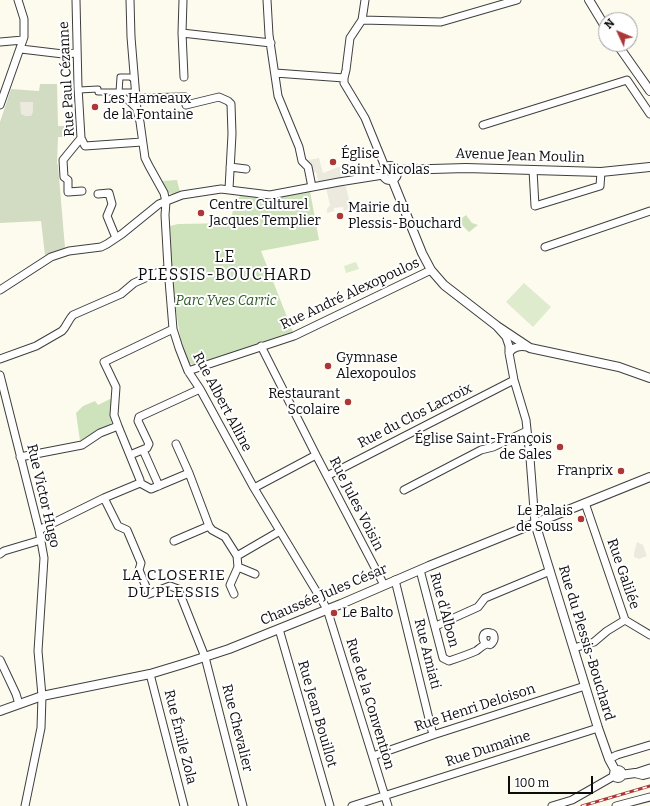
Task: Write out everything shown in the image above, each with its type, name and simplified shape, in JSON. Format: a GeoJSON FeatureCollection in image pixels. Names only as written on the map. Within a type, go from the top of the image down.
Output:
{"type":"FeatureCollection","features":[{"type":"Feature","properties":{"kind":"street"},"geometry":{"type":"LineString","coordinates":[[0,105],[23,40],[24,20],[18,0]]}},
{"type":"Feature","properties":{"kind":"street","name":"Rue Paul Cézanne"},"geometry":{"type":"LineString","coordinates":[[76,0],[81,138],[85,146],[142,142]]}},
{"type":"Feature","properties":{"kind":"street","name":"Rue Albert Alline"},"geometry":{"type":"LineString","coordinates":[[130,0],[133,79],[137,110],[147,162],[164,193],[166,202],[165,216],[168,268],[174,329],[179,348],[188,371],[200,389],[254,488],[327,609]]}},
{"type":"Feature","properties":{"kind":"street"},"geometry":{"type":"LineString","coordinates":[[183,0],[182,33],[184,78]]}},
{"type":"Feature","properties":{"kind":"street"},"geometry":{"type":"LineString","coordinates":[[267,0],[270,43],[278,96],[299,147],[302,161],[308,167],[312,187]]}},
{"type":"Feature","properties":{"kind":"street"},"geometry":{"type":"LineString","coordinates":[[365,0],[362,20],[350,38],[344,83],[364,118],[387,179],[392,179]]}},
{"type":"Feature","properties":{"kind":"street"},"geometry":{"type":"LineString","coordinates":[[362,20],[441,22],[517,0]]}},
{"type":"Feature","properties":{"kind":"street"},"geometry":{"type":"LineString","coordinates":[[589,0],[598,15]]}},
{"type":"Feature","properties":{"kind":"street"},"geometry":{"type":"LineString","coordinates":[[182,33],[270,43]]}},
{"type":"Feature","properties":{"kind":"street"},"geometry":{"type":"LineString","coordinates":[[0,42],[23,40]]}},
{"type":"Feature","properties":{"kind":"street"},"geometry":{"type":"LineString","coordinates":[[20,49],[63,54],[77,53]]}},
{"type":"Feature","properties":{"kind":"street"},"geometry":{"type":"LineString","coordinates":[[623,52],[650,91]]}},
{"type":"Feature","properties":{"kind":"street"},"geometry":{"type":"LineString","coordinates":[[275,73],[344,78]]}},
{"type":"Feature","properties":{"kind":"street"},"geometry":{"type":"LineString","coordinates":[[133,79],[130,77],[120,77],[119,92],[137,110]]}},
{"type":"Feature","properties":{"kind":"street"},"geometry":{"type":"LineString","coordinates":[[482,125],[627,80],[650,114]]}},
{"type":"Feature","properties":{"kind":"street"},"geometry":{"type":"LineString","coordinates":[[79,90],[98,89],[98,92],[119,92],[135,95],[184,97],[186,104],[219,97],[228,101],[231,104],[232,134],[229,189]]}},
{"type":"Feature","properties":{"kind":"street"},"geometry":{"type":"LineString","coordinates":[[81,138],[63,160],[64,177],[68,180],[68,192],[82,191]]}},
{"type":"Feature","properties":{"kind":"street"},"geometry":{"type":"LineString","coordinates":[[0,290],[52,257],[69,251],[101,246],[116,238],[153,208],[172,198],[182,195],[229,189],[270,195],[384,171],[388,166],[393,166],[397,170],[396,176],[392,179]]}},
{"type":"Feature","properties":{"kind":"street"},"geometry":{"type":"LineString","coordinates":[[230,167],[246,169]]}},
{"type":"Feature","properties":{"kind":"street","name":"Avenue Jean Moulin"},"geometry":{"type":"LineString","coordinates":[[397,170],[514,168],[601,172],[648,167]]}},
{"type":"Feature","properties":{"kind":"street"},"geometry":{"type":"LineString","coordinates":[[533,170],[535,206],[600,186],[601,172]]}},
{"type":"Feature","properties":{"kind":"street"},"geometry":{"type":"LineString","coordinates":[[392,179],[422,253],[431,270],[444,285],[497,326],[530,348]]}},
{"type":"Feature","properties":{"kind":"street"},"geometry":{"type":"LineString","coordinates":[[98,194],[109,193],[112,204],[107,216],[116,238]]}},
{"type":"Feature","properties":{"kind":"street"},"geometry":{"type":"LineString","coordinates":[[545,247],[650,211]]}},
{"type":"Feature","properties":{"kind":"street"},"geometry":{"type":"LineString","coordinates":[[0,359],[36,346],[62,331],[73,315],[121,294],[134,283],[168,268]]}},
{"type":"Feature","properties":{"kind":"street","name":"Rue André Alexopoulos"},"geometry":{"type":"LineString","coordinates":[[188,371],[294,336],[431,270]]}},
{"type":"Feature","properties":{"kind":"street"},"geometry":{"type":"LineString","coordinates":[[497,326],[506,337],[509,346],[514,380],[526,420],[534,523]]}},
{"type":"Feature","properties":{"kind":"street"},"geometry":{"type":"LineString","coordinates":[[174,329],[104,362],[116,387],[114,414],[140,482],[152,489],[189,473]]}},
{"type":"Feature","properties":{"kind":"street"},"geometry":{"type":"LineString","coordinates":[[261,346],[316,455]]}},
{"type":"Feature","properties":{"kind":"street"},"geometry":{"type":"LineString","coordinates":[[509,353],[512,348],[519,346],[619,367],[650,378]]}},
{"type":"Feature","properties":{"kind":"street","name":"Rue Victor Hugo"},"geometry":{"type":"LineString","coordinates":[[0,375],[39,530],[44,558],[38,651],[42,696],[41,728],[25,806]]}},
{"type":"Feature","properties":{"kind":"street","name":"Rue du Clos Lacroix"},"geometry":{"type":"LineString","coordinates":[[327,476],[514,380]]}},
{"type":"Feature","properties":{"kind":"street"},"geometry":{"type":"LineString","coordinates":[[130,454],[147,448],[149,444],[138,419],[200,389]]}},
{"type":"Feature","properties":{"kind":"street"},"geometry":{"type":"LineString","coordinates":[[20,457],[82,445],[100,433],[118,426]]}},
{"type":"Feature","properties":{"kind":"street"},"geometry":{"type":"LineString","coordinates":[[404,490],[481,450],[493,447],[527,431]]}},
{"type":"Feature","properties":{"kind":"street"},"geometry":{"type":"LineString","coordinates":[[176,444],[189,473],[209,526],[212,530],[225,537],[238,556],[238,567],[230,585],[234,594]]}},
{"type":"Feature","properties":{"kind":"street"},"geometry":{"type":"LineString","coordinates":[[143,450],[159,486]]}},
{"type":"Feature","properties":{"kind":"street","name":"Rue Jules Voisin"},"geometry":{"type":"LineString","coordinates":[[254,488],[316,455],[384,585]]}},
{"type":"Feature","properties":{"kind":"street","name":"Chaussée Jules César"},"geometry":{"type":"LineString","coordinates":[[0,711],[42,696],[150,674],[239,645],[534,523],[650,477]]}},
{"type":"Feature","properties":{"kind":"street"},"geometry":{"type":"LineString","coordinates":[[39,530],[140,482]]}},
{"type":"Feature","properties":{"kind":"street","name":"Rue Chevalier"},"geometry":{"type":"LineString","coordinates":[[104,498],[118,526],[127,530],[141,563],[139,570],[149,594],[170,586],[178,589],[205,656],[243,806]]}},
{"type":"Feature","properties":{"kind":"street","name":"Rue Galilée"},"geometry":{"type":"LineString","coordinates":[[574,648],[594,642],[607,631],[625,620],[585,503]]}},
{"type":"Feature","properties":{"kind":"street","name":"Rue du Plessis-Bouchard"},"geometry":{"type":"LineString","coordinates":[[534,523],[598,728],[617,774]]}},
{"type":"Feature","properties":{"kind":"street"},"geometry":{"type":"LineString","coordinates":[[174,541],[209,526]]}},
{"type":"Feature","properties":{"kind":"street"},"geometry":{"type":"LineString","coordinates":[[238,556],[280,531]]}},
{"type":"Feature","properties":{"kind":"street"},"geometry":{"type":"LineString","coordinates":[[0,554],[4,551],[41,540]]}},
{"type":"Feature","properties":{"kind":"street"},"geometry":{"type":"LineString","coordinates":[[238,567],[255,574]]}},
{"type":"Feature","properties":{"kind":"street","name":"Rue d'Albon"},"geometry":{"type":"LineString","coordinates":[[420,570],[436,626],[443,658],[449,661],[477,650],[486,644]]}},
{"type":"Feature","properties":{"kind":"street"},"geometry":{"type":"LineString","coordinates":[[436,626],[478,607],[485,598],[550,571]]}},
{"type":"Feature","properties":{"kind":"street","name":"Rue Amiati"},"geometry":{"type":"LineString","coordinates":[[395,580],[434,735]]}},
{"type":"Feature","properties":{"kind":"street","name":"Rue de la Convention"},"geometry":{"type":"LineString","coordinates":[[327,609],[388,806]]}},
{"type":"Feature","properties":{"kind":"street"},"geometry":{"type":"LineString","coordinates":[[625,620],[650,635]]}},
{"type":"Feature","properties":{"kind":"street","name":"Rue Jean Bouillot"},"geometry":{"type":"LineString","coordinates":[[279,629],[330,806]]}},
{"type":"Feature","properties":{"kind":"street"},"geometry":{"type":"LineString","coordinates":[[0,660],[16,694],[19,704]]}},
{"type":"Feature","properties":{"kind":"street","name":"Rue Émile Zola"},"geometry":{"type":"LineString","coordinates":[[150,674],[184,806]]}},
{"type":"Feature","properties":{"kind":"street","name":"Rue Henri Deloison"},"geometry":{"type":"LineString","coordinates":[[373,756],[585,686]]}},
{"type":"Feature","properties":{"kind":"street","name":"Rue Dumaine"},"geometry":{"type":"LineString","coordinates":[[352,806],[598,728]]}},
{"type":"Feature","properties":{"kind":"street"},"geometry":{"type":"LineString","coordinates":[[610,759],[617,755],[650,745]]}},
{"type":"Feature","properties":{"kind":"street"},"geometry":{"type":"LineString","coordinates":[[552,806],[572,800],[617,774],[635,773],[650,768]]}},
{"type":"Feature","properties":{"kind":"street"},"geometry":{"type":"LineString","coordinates":[[635,773],[643,775],[650,773]]}},
{"type":"Feature","properties":{"kind":"street"},"geometry":{"type":"LineString","coordinates":[[616,806],[650,797]]}},
{"type":"Feature","properties":{"kind":"green space"},"geometry":{"type":"Polygon","coordinates":[[[40,84],[57,84],[58,126],[64,126],[64,137],[58,137],[57,164],[65,248],[45,255],[41,221],[0,223],[0,122],[11,89],[39,91],[40,84]]]}},
{"type":"Feature","properties":{"kind":"green space"},"geometry":{"type":"Polygon","coordinates":[[[177,180],[180,192],[171,194],[167,192],[162,181],[177,180]]]}},
{"type":"Feature","properties":{"kind":"green space","name":"Parc Yves Carric"},"geometry":{"type":"Polygon","coordinates":[[[310,191],[319,240],[261,251],[293,332],[194,365],[188,363],[181,342],[169,267],[168,245],[171,245],[170,226],[178,224],[233,223],[231,222],[234,203],[241,195],[270,198],[310,191]]]}},
{"type":"Feature","properties":{"kind":"green space"},"geometry":{"type":"Polygon","coordinates":[[[466,215],[472,223],[478,225],[469,232],[458,221],[466,215]]]}},
{"type":"Feature","properties":{"kind":"green space"},"geometry":{"type":"Polygon","coordinates":[[[356,262],[359,269],[346,273],[344,266],[356,262]]]}},
{"type":"Feature","properties":{"kind":"green space"},"geometry":{"type":"Polygon","coordinates":[[[524,283],[551,307],[533,327],[506,302],[524,283]]]}},
{"type":"Feature","properties":{"kind":"green space"},"geometry":{"type":"Polygon","coordinates":[[[112,398],[112,421],[110,426],[80,441],[76,413],[83,406],[95,401],[98,405],[112,398]]]}},
{"type":"Feature","properties":{"kind":"shaded area"},"geometry":{"type":"Polygon","coordinates":[[[20,102],[33,102],[33,112],[31,116],[21,114],[20,102]]]}},
{"type":"Feature","properties":{"kind":"shaded area"},"geometry":{"type":"Polygon","coordinates":[[[319,158],[323,173],[341,166],[342,178],[319,184],[316,172],[312,173],[303,161],[319,158]]]}},
{"type":"Feature","properties":{"kind":"shaded area"},"geometry":{"type":"Polygon","coordinates":[[[342,185],[346,187],[351,208],[344,211],[343,207],[334,208],[334,211],[327,213],[327,209],[330,205],[326,188],[342,185]]]}},
{"type":"Feature","properties":{"kind":"shaded area"},"geometry":{"type":"Polygon","coordinates":[[[637,542],[643,545],[647,556],[639,559],[634,557],[637,542]]]}},
{"type":"Feature","properties":{"kind":"railway"},"geometry":{"type":"LineString","coordinates":[[582,806],[650,786]]}},
{"type":"Feature","properties":{"kind":"place","name":"Les Hameaux de la Fontaine"},"geometry":{"type":"Point","coordinates":[95,107]}},
{"type":"Feature","properties":{"kind":"place","name":"Église Saint-Nicolas"},"geometry":{"type":"Point","coordinates":[333,162]}},
{"type":"Feature","properties":{"kind":"place","name":"Centre Culturel Jacques Templier"},"geometry":{"type":"Point","coordinates":[201,213]}},
{"type":"Feature","properties":{"kind":"place","name":"Mairie du Plessis-Bouchard"},"geometry":{"type":"Point","coordinates":[340,216]}},
{"type":"Feature","properties":{"kind":"place","name":"Gymnase Alexopoulos"},"geometry":{"type":"Point","coordinates":[328,366]}},
{"type":"Feature","properties":{"kind":"place","name":"Restaurant Scolaire"},"geometry":{"type":"Point","coordinates":[348,402]}},
{"type":"Feature","properties":{"kind":"place","name":"Église Saint-François de Sales"},"geometry":{"type":"Point","coordinates":[560,447]}},
{"type":"Feature","properties":{"kind":"place","name":"Franprix"},"geometry":{"type":"Point","coordinates":[621,471]}},
{"type":"Feature","properties":{"kind":"place","name":"Le Palais de Souss"},"geometry":{"type":"Point","coordinates":[581,519]}},
{"type":"Feature","properties":{"kind":"place","name":"Le Balto"},"geometry":{"type":"Point","coordinates":[334,613]}},
{"type":"Feature","properties":{"kind":"district","name":"LE PLESSIS-BOUCHARD"},"geometry":{"type":"Point","coordinates":[225,267]}},
{"type":"Feature","properties":{"kind":"district","name":"LA CLOSERIE DU PLESSIS"},"geometry":{"type":"Point","coordinates":[174,584]}}]}
